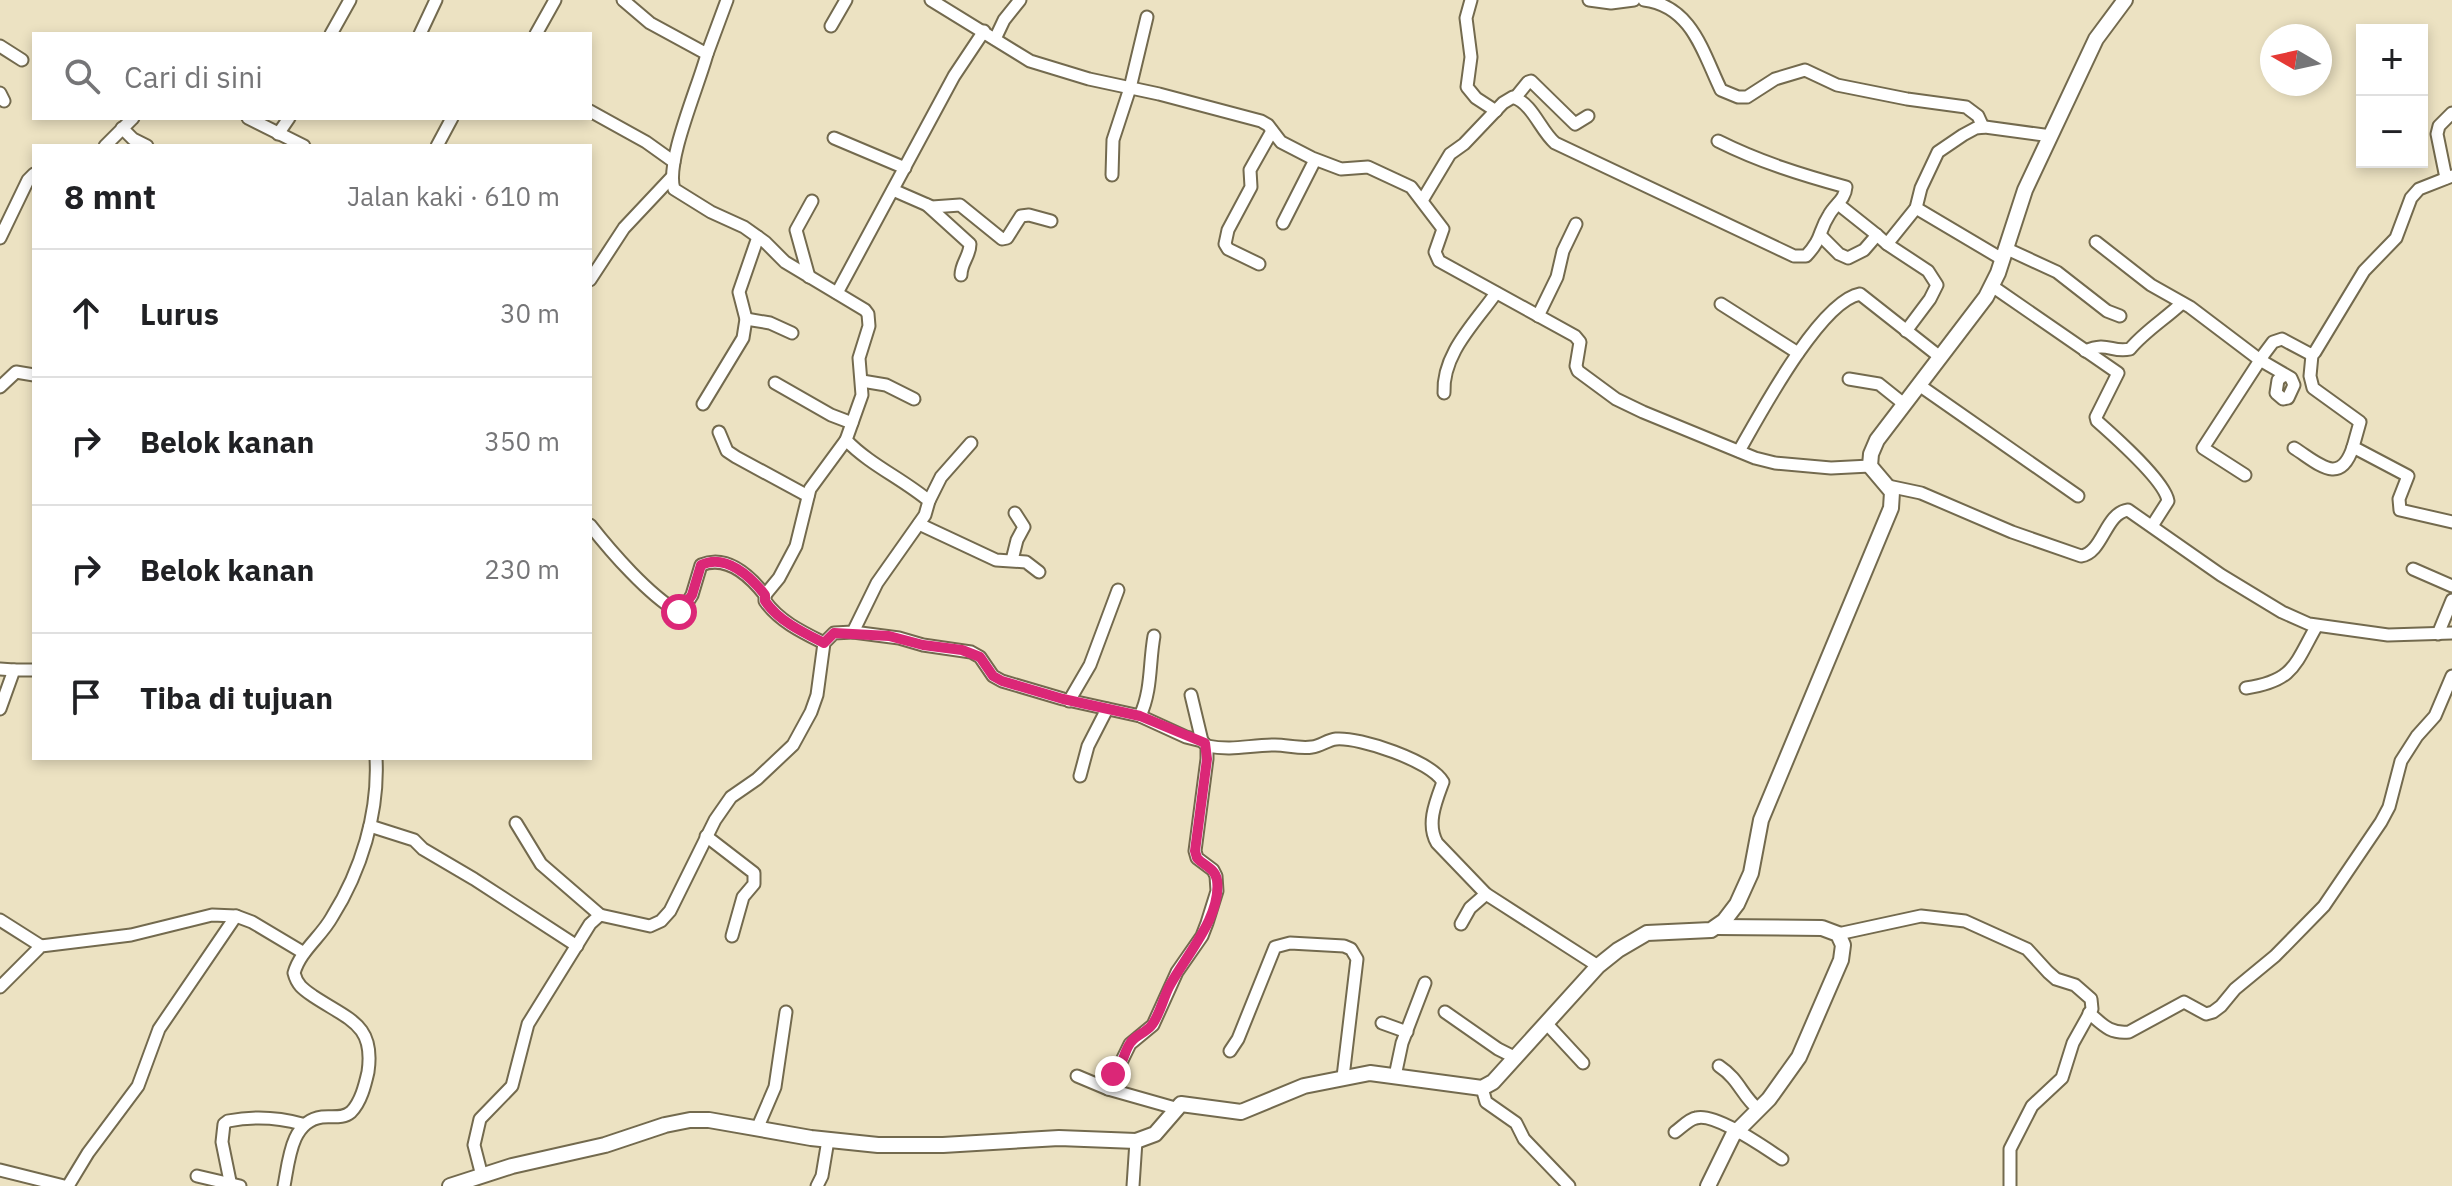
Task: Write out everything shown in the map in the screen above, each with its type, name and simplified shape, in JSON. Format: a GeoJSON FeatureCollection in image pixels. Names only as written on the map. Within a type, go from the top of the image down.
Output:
{"type":"FeatureCollection","features":[{"type":"Feature","properties":{"kind":"street"},"geometry":{"type":"LineString","coordinates":[[338,32],[350,0]]}},
{"type":"Feature","properties":{"kind":"street"},"geometry":{"type":"LineString","coordinates":[[421,32],[436,0]]}},
{"type":"Feature","properties":{"kind":"street"},"geometry":{"type":"LineString","coordinates":[[623,0],[650,23],[707,54]]}},
{"type":"Feature","properties":{"kind":"street"},"geometry":{"type":"LineString","coordinates":[[727,0],[674,162],[671,178],[674,189],[758,237],[778,257],[862,307],[868,314],[869,326],[859,358],[862,395],[846,440],[815,481],[808,496],[796,546],[779,578],[765,595],[765,601],[778,615],[824,643]]}},
{"type":"Feature","properties":{"kind":"street"},"geometry":{"type":"LineString","coordinates":[[831,26],[846,0]]}},
{"type":"Feature","properties":{"kind":"street"},"geometry":{"type":"LineString","coordinates":[[931,0],[1030,61],[1261,121],[1281,142],[1315,160],[1341,169],[1368,167],[1406,184],[1423,199],[1443,229],[1435,252],[1439,261],[1578,339],[1578,371],[1616,399],[1775,463],[1831,468],[1870,466]]}},
{"type":"Feature","properties":{"kind":"street"},"geometry":{"type":"LineString","coordinates":[[995,39],[1004,20],[1020,0]]}},
{"type":"Feature","properties":{"kind":"street"},"geometry":{"type":"LineString","coordinates":[[1471,0],[1466,18],[1471,57],[1467,87],[1476,98],[1496,111]]}},
{"type":"Feature","properties":{"kind":"street"},"geometry":{"type":"LineString","coordinates":[[1589,0],[1611,3],[1634,0]]}},
{"type":"Feature","properties":{"kind":"street"},"geometry":{"type":"LineString","coordinates":[[1644,0],[1669,7],[1680,16],[1698,37],[1721,90],[1738,97],[1756,93],[1789,73],[1805,70],[1837,85],[1966,107],[1978,116],[1983,127]]}},
{"type":"Feature","properties":{"kind":"street"},"geometry":{"type":"LineString","coordinates":[[1870,466],[1873,448],[1992,286],[2021,198],[2096,39],[2125,0]]}},
{"type":"Feature","properties":{"kind":"street"},"geometry":{"type":"LineString","coordinates":[[537,32],[551,1]]}},
{"type":"Feature","properties":{"kind":"street"},"geometry":{"type":"LineString","coordinates":[[1112,175],[1113,140],[1130,88],[1147,17]]}},
{"type":"Feature","properties":{"kind":"street"},"geometry":{"type":"LineString","coordinates":[[837,293],[954,76],[984,31]]}},
{"type":"Feature","properties":{"kind":"street"},"geometry":{"type":"LineString","coordinates":[[0,46],[22,60]]}},
{"type":"Feature","properties":{"kind":"street"},"geometry":{"type":"LineString","coordinates":[[1515,98],[1531,81],[1575,124],[1588,116]]}},
{"type":"Feature","properties":{"kind":"street"},"geometry":{"type":"LineString","coordinates":[[1423,199],[1450,154],[1509,98],[1515,98],[1523,103],[1555,143],[1794,256],[1806,256],[1822,237],[1825,222],[1845,196],[1844,185],[1792,173],[1718,141]]}},
{"type":"Feature","properties":{"kind":"street"},"geometry":{"type":"LineString","coordinates":[[592,112],[646,142],[674,162]]}},
{"type":"Feature","properties":{"kind":"street"},"geometry":{"type":"LineString","coordinates":[[2294,448],[2327,470],[2336,470],[2344,465],[2353,447],[2360,422],[2313,388],[2310,376],[2312,355],[2364,271],[2396,238],[2411,198],[2419,189],[2449,177],[2441,163],[2437,134],[2439,126],[2452,113]]}},
{"type":"Feature","properties":{"kind":"street"},"geometry":{"type":"LineString","coordinates":[[107,144],[131,120]]}},
{"type":"Feature","properties":{"kind":"street"},"geometry":{"type":"LineString","coordinates":[[252,120],[300,144]]}},
{"type":"Feature","properties":{"kind":"street"},"geometry":{"type":"LineString","coordinates":[[278,134],[288,120]]}},
{"type":"Feature","properties":{"kind":"street"},"geometry":{"type":"LineString","coordinates":[[438,144],[451,120]]}},
{"type":"Feature","properties":{"kind":"street"},"geometry":{"type":"LineString","coordinates":[[1887,244],[1916,208],[1921,188],[1938,152],[1963,135],[1983,127],[2051,136]]}},
{"type":"Feature","properties":{"kind":"street"},"geometry":{"type":"LineString","coordinates":[[122,128],[143,144]]}},
{"type":"Feature","properties":{"kind":"street"},"geometry":{"type":"LineString","coordinates":[[1259,264],[1228,249],[1225,244],[1228,230],[1251,187],[1250,170],[1272,131]]}},
{"type":"Feature","properties":{"kind":"street"},"geometry":{"type":"LineString","coordinates":[[834,138],[905,168]]}},
{"type":"Feature","properties":{"kind":"street"},"geometry":{"type":"LineString","coordinates":[[1283,223],[1315,160]]}},
{"type":"Feature","properties":{"kind":"street"},"geometry":{"type":"LineString","coordinates":[[0,238],[32,177]]}},
{"type":"Feature","properties":{"kind":"street"},"geometry":{"type":"LineString","coordinates":[[592,277],[624,228],[671,178]]}},
{"type":"Feature","properties":{"kind":"street"},"geometry":{"type":"LineString","coordinates":[[893,190],[927,205],[970,244],[961,275]]}},
{"type":"Feature","properties":{"kind":"street"},"geometry":{"type":"LineString","coordinates":[[809,277],[796,230],[812,201]]}},
{"type":"Feature","properties":{"kind":"street"},"geometry":{"type":"LineString","coordinates":[[1838,204],[1887,244],[1928,271],[1937,285],[1906,331]]}},
{"type":"Feature","properties":{"kind":"street"},"geometry":{"type":"LineString","coordinates":[[927,205],[960,205],[1002,239],[1007,238],[1021,216],[1051,221]]}},
{"type":"Feature","properties":{"kind":"street"},"geometry":{"type":"LineString","coordinates":[[1916,208],[2004,253],[2057,272],[2107,311],[2120,316]]}},
{"type":"Feature","properties":{"kind":"street"},"geometry":{"type":"LineString","coordinates":[[1538,316],[1557,277],[1563,251],[1576,224]]}},
{"type":"Feature","properties":{"kind":"street"},"geometry":{"type":"LineString","coordinates":[[1822,237],[1839,254],[1848,258],[1864,250],[1877,235]]}},
{"type":"Feature","properties":{"kind":"street"},"geometry":{"type":"LineString","coordinates":[[703,404],[739,348],[746,319],[739,292],[758,237]]}},
{"type":"Feature","properties":{"kind":"street"},"geometry":{"type":"LineString","coordinates":[[2096,242],[2151,285],[2182,303],[2284,375]]}},
{"type":"Feature","properties":{"kind":"street"},"geometry":{"type":"LineString","coordinates":[[1992,286],[2118,373],[2097,413],[2097,421],[2137,459],[2168,497],[2165,508],[2152,526]]}},
{"type":"Feature","properties":{"kind":"street"},"geometry":{"type":"LineString","coordinates":[[1444,393],[1445,369],[1450,357],[1496,293]]}},
{"type":"Feature","properties":{"kind":"street"},"geometry":{"type":"LineString","coordinates":[[1739,451],[1780,378],[1798,353],[1829,316],[1857,294],[1940,357]]}},
{"type":"Feature","properties":{"kind":"street"},"geometry":{"type":"LineString","coordinates":[[2085,351],[2101,345],[2130,349],[2145,332],[2162,323],[2182,303]]}},
{"type":"Feature","properties":{"kind":"street"},"geometry":{"type":"LineString","coordinates":[[1721,304],[1798,353]]}},
{"type":"Feature","properties":{"kind":"street"},"geometry":{"type":"LineString","coordinates":[[746,319],[770,323],[792,333]]}},
{"type":"Feature","properties":{"kind":"street"},"geometry":{"type":"LineString","coordinates":[[2245,475],[2203,448],[2273,342],[2282,339],[2312,355]]}},
{"type":"Feature","properties":{"kind":"street"},"geometry":{"type":"LineString","coordinates":[[0,387],[16,372],[32,375]]}},
{"type":"Feature","properties":{"kind":"street"},"geometry":{"type":"LineString","coordinates":[[1849,379],[1879,384],[1904,404]]}},
{"type":"Feature","properties":{"kind":"street"},"geometry":{"type":"LineString","coordinates":[[862,381],[886,385],[914,399]]}},
{"type":"Feature","properties":{"kind":"street"},"geometry":{"type":"LineString","coordinates":[[775,383],[831,415],[852,423]]}},
{"type":"Feature","properties":{"kind":"street"},"geometry":{"type":"LineString","coordinates":[[1919,385],[2078,496]]}},
{"type":"Feature","properties":{"kind":"street"},"geometry":{"type":"LineString","coordinates":[[719,432],[727,451],[808,496]]}},
{"type":"Feature","properties":{"kind":"street"},"geometry":{"type":"LineString","coordinates":[[846,440],[857,452],[906,482],[929,501]]}},
{"type":"Feature","properties":{"kind":"street"},"geometry":{"type":"LineString","coordinates":[[853,632],[877,583],[919,524],[941,477],[971,443]]}},
{"type":"Feature","properties":{"kind":"street"},"geometry":{"type":"LineString","coordinates":[[2353,447],[2406,473],[2408,478],[2399,504],[2403,512],[2425,514],[2452,522]]}},
{"type":"Feature","properties":{"kind":"street"},"geometry":{"type":"LineString","coordinates":[[1718,927],[1746,887],[1761,820],[1891,508],[1893,496],[1888,486],[1870,466]]}},
{"type":"Feature","properties":{"kind":"street"},"geometry":{"type":"LineString","coordinates":[[1888,486],[1921,493],[2012,532],[2081,556],[2090,554],[2122,511],[2128,510],[2231,582],[2282,612],[2316,627],[2388,635],[2452,633]]}},
{"type":"Feature","properties":{"kind":"street"},"geometry":{"type":"LineString","coordinates":[[1012,560],[1024,527],[1015,513]]}},
{"type":"Feature","properties":{"kind":"street"},"geometry":{"type":"LineString","coordinates":[[919,524],[996,560],[1026,562],[1039,572]]}},
{"type":"Feature","properties":{"kind":"street"},"geometry":{"type":"LineString","coordinates":[[592,528],[658,598],[678,612],[682,611],[692,595],[705,562],[737,567],[765,595]]}},
{"type":"Feature","properties":{"kind":"street"},"geometry":{"type":"LineString","coordinates":[[2413,569],[2452,586]]}},
{"type":"Feature","properties":{"kind":"street"},"geometry":{"type":"LineString","coordinates":[[1069,701],[1090,665],[1118,590]]}},
{"type":"Feature","properties":{"kind":"street"},"geometry":{"type":"LineString","coordinates":[[2438,634],[2452,600]]}},
{"type":"Feature","properties":{"kind":"street"},"geometry":{"type":"LineString","coordinates":[[2246,688],[2276,680],[2295,667],[2316,627]]}},
{"type":"Feature","properties":{"kind":"street"},"geometry":{"type":"LineString","coordinates":[[516,823],[541,864],[600,915],[650,926],[661,921],[670,911],[706,836],[731,797],[757,779],[793,745],[817,695],[824,643],[834,633],[853,632],[899,638],[971,652],[980,657],[993,676],[1002,681],[1069,701],[1140,716],[1204,743],[1236,750],[1277,745],[1305,748],[1341,739],[1418,761],[1443,782],[1433,811],[1433,838],[1486,894],[1598,966]]}},
{"type":"Feature","properties":{"kind":"street"},"geometry":{"type":"LineString","coordinates":[[1140,716],[1151,683],[1149,667],[1154,636]]}},
{"type":"Feature","properties":{"kind":"street"},"geometry":{"type":"LineString","coordinates":[[0,669],[32,670]]}},
{"type":"Feature","properties":{"kind":"street"},"geometry":{"type":"LineString","coordinates":[[0,709],[14,670]]}},
{"type":"Feature","properties":{"kind":"street"},"geometry":{"type":"LineString","coordinates":[[2089,1013],[2109,1031],[2122,1033],[2184,1002],[2206,1014],[2213,1012],[2275,956],[2324,906],[2381,822],[2389,807],[2401,761],[2435,716],[2452,676]]}},
{"type":"Feature","properties":{"kind":"street"},"geometry":{"type":"LineString","coordinates":[[1108,1089],[1130,1044],[1153,1025],[1177,972],[1202,936],[1217,891],[1213,870],[1197,858],[1195,851],[1204,743],[1191,695]]}},
{"type":"Feature","properties":{"kind":"street"},"geometry":{"type":"LineString","coordinates":[[1080,776],[1088,746],[1107,709]]}},
{"type":"Feature","properties":{"kind":"street"},"geometry":{"type":"LineString","coordinates":[[284,1186],[302,1124],[307,1120],[339,1117],[352,1111],[366,1082],[371,1051],[368,1039],[360,1027],[298,984],[294,973],[304,953],[333,916],[356,867],[370,826],[376,760]]}},
{"type":"Feature","properties":{"kind":"street"},"geometry":{"type":"LineString","coordinates":[[370,826],[414,840],[423,849],[577,946]]}},
{"type":"Feature","properties":{"kind":"street"},"geometry":{"type":"LineString","coordinates":[[706,836],[754,873],[754,884],[743,897],[732,936]]}},
{"type":"Feature","properties":{"kind":"street"},"geometry":{"type":"LineString","coordinates":[[1461,924],[1470,908],[1486,894]]}},
{"type":"Feature","properties":{"kind":"street"},"geometry":{"type":"LineString","coordinates":[[0,987],[41,946],[131,935],[212,915],[236,916],[304,953]]}},
{"type":"Feature","properties":{"kind":"street"},"geometry":{"type":"LineString","coordinates":[[482,1176],[474,1145],[480,1119],[512,1086],[528,1024],[590,924],[600,915]]}},
{"type":"Feature","properties":{"kind":"street"},"geometry":{"type":"LineString","coordinates":[[0,1170],[66,1186],[138,1086],[159,1029],[236,916]]}},
{"type":"Feature","properties":{"kind":"street"},"geometry":{"type":"LineString","coordinates":[[450,1186],[522,1164],[605,1145],[676,1122],[700,1119],[878,1145],[1036,1139],[1136,1141],[1155,1134],[1175,1108],[1189,1103],[1241,1112],[1304,1086],[1343,1077],[1370,1073],[1482,1088],[1493,1082],[1516,1058],[1598,966],[1633,939],[1647,933],[1692,933],[1718,927],[1822,928],[1838,934],[1921,916],[1965,921],[2027,949],[2048,972],[2082,989],[2093,1003],[2073,1043],[2062,1078],[2032,1106],[2010,1149],[2010,1186]]}},
{"type":"Feature","properties":{"kind":"street"},"geometry":{"type":"LineString","coordinates":[[0,920],[41,946]]}},
{"type":"Feature","properties":{"kind":"street"},"geometry":{"type":"LineString","coordinates":[[1708,1186],[1737,1130],[1759,1110],[1789,1074],[1841,960],[1843,945],[1838,934]]}},
{"type":"Feature","properties":{"kind":"street"},"geometry":{"type":"LineString","coordinates":[[1230,1051],[1238,1039],[1275,947],[1290,943],[1351,949],[1357,959],[1343,1077]]}},
{"type":"Feature","properties":{"kind":"street"},"geometry":{"type":"LineString","coordinates":[[1395,1076],[1425,983]]}},
{"type":"Feature","properties":{"kind":"street"},"geometry":{"type":"LineString","coordinates":[[757,1129],[775,1087],[786,1012]]}},
{"type":"Feature","properties":{"kind":"street"},"geometry":{"type":"LineString","coordinates":[[1445,1012],[1516,1058]]}},
{"type":"Feature","properties":{"kind":"street"},"geometry":{"type":"LineString","coordinates":[[1382,1023],[1407,1032]]}},
{"type":"Feature","properties":{"kind":"street"},"geometry":{"type":"LineString","coordinates":[[1546,1023],[1583,1063]]}},
{"type":"Feature","properties":{"kind":"street"},"geometry":{"type":"LineString","coordinates":[[1719,1066],[1736,1078],[1750,1102],[1759,1110]]}},
{"type":"Feature","properties":{"kind":"street"},"geometry":{"type":"LineString","coordinates":[[1077,1076],[1108,1089],[1175,1108]]}},
{"type":"Feature","properties":{"kind":"street"},"geometry":{"type":"LineString","coordinates":[[1482,1088],[1486,1102],[1516,1123],[1524,1139],[1569,1186]]}},
{"type":"Feature","properties":{"kind":"street"},"geometry":{"type":"LineString","coordinates":[[197,1176],[234,1185],[222,1142],[224,1124],[228,1121],[259,1117],[302,1124]]}},
{"type":"Feature","properties":{"kind":"street"},"geometry":{"type":"LineString","coordinates":[[1675,1132],[1696,1118],[1705,1118],[1737,1130],[1782,1159]]}},
{"type":"Feature","properties":{"kind":"street"},"geometry":{"type":"LineString","coordinates":[[817,1186],[822,1176],[828,1140]]}},
{"type":"Feature","properties":{"kind":"street"},"geometry":{"type":"LineString","coordinates":[[1133,1186],[1137,1164],[1136,1141]]}},
{"type":"Feature","properties":{"kind":"route"},"geometry":{"type":"LineString","coordinates":[[679,612],[692,595],[701,565],[705,562],[728,564],[737,567],[759,587],[765,601],[778,615],[824,643],[834,633],[853,632],[971,652],[980,657],[993,676],[1002,681],[1063,699],[1140,716],[1205,743],[1207,759],[1195,851],[1197,858],[1210,867],[1216,876],[1217,891],[1212,910],[1202,936],[1167,991],[1153,1025],[1132,1041],[1119,1070],[1113,1074]]}}]}
